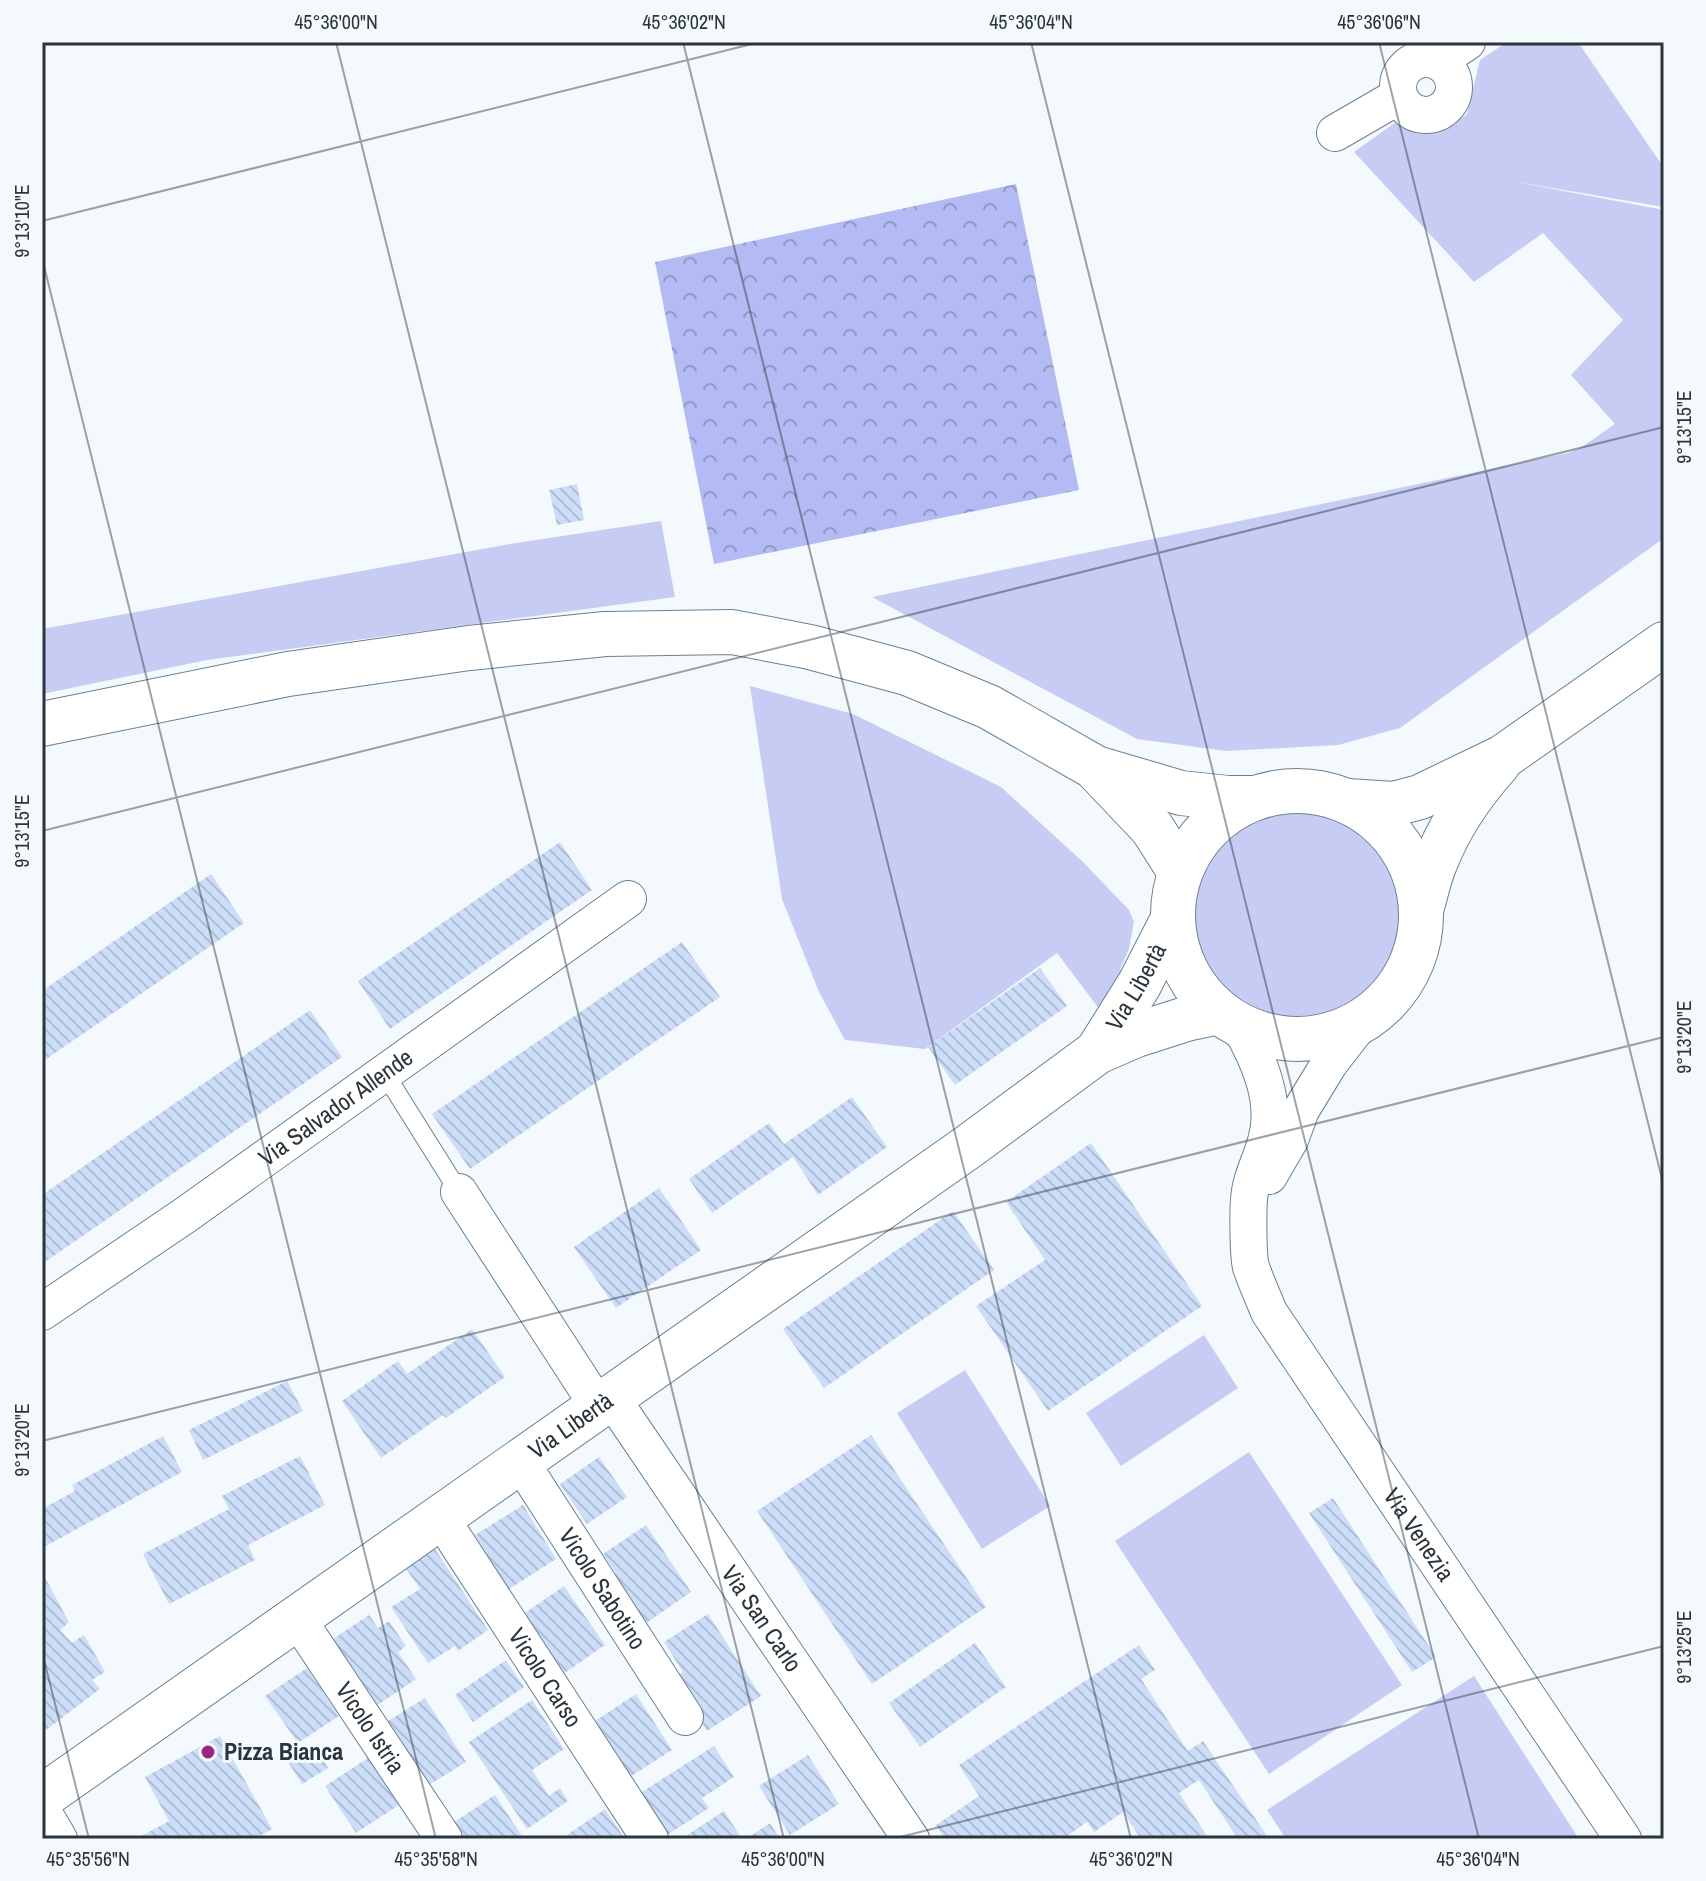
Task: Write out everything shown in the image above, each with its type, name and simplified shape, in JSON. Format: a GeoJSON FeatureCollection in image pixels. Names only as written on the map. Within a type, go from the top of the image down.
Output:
{"type":"FeatureCollection","features":[{"type":"Feature","properties":{"kind":"main road"},"geometry":{"type":"LineString","coordinates":[[42,724],[288,674],[454,650],[605,634],[732,632],[810,647],[907,673],[989,707],[1096,768],[1181,793],[1256,798]]}},
{"type":"Feature","properties":{"kind":"main road"},"geometry":{"type":"LineString","coordinates":[[1503,757],[1479,785],[1448,834],[1435,862],[1421,912],[1419,937],[1412,962],[1383,1004],[1363,1020],[1323,1036],[1280,1038],[1259,1033],[1229,1018],[1200,993],[1186,970],[1177,945],[1173,919],[1174,895],[1190,852],[1210,826],[1236,806],[1278,792],[1302,790],[1347,801],[1394,804],[1420,797],[1503,757],[1664,644]]}},
{"type":"Feature","properties":{"kind":"main road"},"geometry":{"type":"LineString","coordinates":[[1096,768],[1152,828],[1180,872]]}},
{"type":"Feature","properties":{"kind":"main road"},"geometry":{"type":"LineString","coordinates":[[1347,801],[1371,816],[1392,835],[1407,858],[1417,884],[1421,912]]}},
{"type":"Feature","properties":{"kind":"main road","name":"Via Libertà"},"geometry":{"type":"LineString","coordinates":[[1097,1052],[1139,985],[1173,919]]}},
{"type":"Feature","properties":{"kind":"main road","name":"Via Libertà"},"geometry":{"type":"LineString","coordinates":[[42,1797],[968,1147],[1097,1052],[1186,1019],[1229,1018]]}},
{"type":"Feature","properties":{"kind":"street"},"geometry":{"type":"LineString","coordinates":[[1335,133],[1399,96],[1408,109],[1423,116],[1439,113],[1451,102],[1455,87],[1450,71],[1453,52]]}},
{"type":"Feature","properties":{"kind":"street","name":"Via Salvador Allende"},"geometry":{"type":"LineString","coordinates":[[42,1312],[184,1216],[628,899]]}},
{"type":"Feature","properties":{"kind":"street","name":"Via Venezia"},"geometry":{"type":"LineString","coordinates":[[1229,1018],[1256,1054],[1269,1113],[1267,1138],[1249,1198],[1250,1264],[1269,1312],[1623,1839]]}},
{"type":"Feature","properties":{"kind":"street","name":"Via Venezia"},"geometry":{"type":"LineString","coordinates":[[1249,1217],[1253,1203],[1290,1140],[1301,1110],[1329,1064],[1363,1020]]}},
{"type":"Feature","properties":{"kind":"street","name":"Via San Carlo"},"geometry":{"type":"LineString","coordinates":[[459,1192],[911,1839]]}},
{"type":"Feature","properties":{"kind":"street","name":"Vicolo Sabotino"},"geometry":{"type":"LineString","coordinates":[[520,1461],[685,1717]]}},
{"type":"Feature","properties":{"kind":"street","name":"Vicolo Carso"},"geometry":{"type":"LineString","coordinates":[[440,1517],[650,1839]]}},
{"type":"Feature","properties":{"kind":"street","name":"Vicolo Istria"},"geometry":{"type":"LineString","coordinates":[[297,1618],[444,1839]]}},
{"type":"Feature","properties":{"kind":"street"},"geometry":{"type":"LineString","coordinates":[[42,1810],[59,1839]]}},
{"type":"Feature","properties":{"kind":"lane"},"geometry":{"type":"LineString","coordinates":[[385,1074],[459,1192]]}},
{"type":"Feature","properties":{"kind":"shaded area"},"geometry":{"type":"Polygon","coordinates":[[[1507,42],[1578,42],[1664,168],[1664,207],[1516,182],[1664,210],[1664,538],[1400,728],[1338,745],[1226,751],[1137,739],[872,597],[1568,453],[1615,424],[1571,375],[1623,320],[1543,233],[1474,282],[1354,152],[1396,122],[1418,134],[1444,131],[1467,114],[1480,60],[1507,42]]]}},
{"type":"Feature","properties":{"kind":"shaded area"},"geometry":{"type":"Polygon","coordinates":[[[661,521],[675,597],[207,660],[42,694],[42,629],[510,544],[661,521]]]}},
{"type":"Feature","properties":{"kind":"shaded area"},"geometry":{"type":"Polygon","coordinates":[[[750,686],[853,714],[1001,787],[1083,862],[1129,910],[1134,922],[1129,949],[1120,969],[1128,983],[1103,1014],[1057,953],[925,1049],[845,1040],[819,992],[782,899],[750,686]]]}},
{"type":"Feature","properties":{"kind":"shaded area"},"geometry":{"type":"Polygon","coordinates":[[[1297,808],[1337,816],[1371,839],[1394,873],[1402,913],[1394,953],[1371,987],[1337,1010],[1297,1018],[1257,1010],[1223,987],[1200,953],[1192,913],[1200,873],[1223,839],[1257,816],[1297,808]]]}},
{"type":"Feature","properties":{"kind":"shaded area"},"geometry":{"type":"Polygon","coordinates":[[[1204,1335],[1238,1388],[1121,1466],[1086,1413],[1204,1335]]]}},
{"type":"Feature","properties":{"kind":"shaded area"},"geometry":{"type":"Polygon","coordinates":[[[965,1370],[1050,1506],[982,1549],[897,1413],[965,1370]]]}},
{"type":"Feature","properties":{"kind":"shaded area"},"geometry":{"type":"Polygon","coordinates":[[[1249,1452],[1402,1685],[1269,1774],[1115,1541],[1249,1452]]]}},
{"type":"Feature","properties":{"kind":"shaded area"},"geometry":{"type":"Polygon","coordinates":[[[1474,1676],[1579,1839],[1286,1839],[1267,1810],[1474,1676]]]}},
{"type":"Feature","properties":{"kind":"green space"},"geometry":{"type":"Polygon","coordinates":[[[1016,184],[1079,490],[714,564],[655,262],[1016,184]]]}},
{"type":"Feature","properties":{"kind":"building"},"geometry":{"type":"Polygon","coordinates":[[[577,484],[584,520],[557,525],[549,490],[577,484]]]}},
{"type":"Feature","properties":{"kind":"building"},"geometry":{"type":"Polygon","coordinates":[[[560,842],[592,890],[390,1029],[358,981],[560,842]]]}},
{"type":"Feature","properties":{"kind":"building"},"geometry":{"type":"Polygon","coordinates":[[[211,874],[244,923],[42,1062],[42,991],[211,874]]]}},
{"type":"Feature","properties":{"kind":"building"},"geometry":{"type":"Polygon","coordinates":[[[682,942],[720,997],[470,1169],[432,1114],[682,942]]]}},
{"type":"Feature","properties":{"kind":"building"},"geometry":{"type":"Polygon","coordinates":[[[1040,968],[1067,1006],[955,1085],[928,1047],[1040,968]]]}},
{"type":"Feature","properties":{"kind":"building"},"geometry":{"type":"Polygon","coordinates":[[[310,1010],[342,1057],[42,1264],[42,1195],[310,1010]]]}},
{"type":"Feature","properties":{"kind":"building"},"geometry":{"type":"Polygon","coordinates":[[[852,1097],[887,1147],[818,1195],[793,1157],[712,1213],[689,1179],[769,1123],[784,1144],[852,1097]]]}},
{"type":"Feature","properties":{"kind":"building"},"geometry":{"type":"Polygon","coordinates":[[[1091,1143],[1202,1306],[1048,1411],[976,1306],[1045,1260],[1006,1202],[1091,1143]]]}},
{"type":"Feature","properties":{"kind":"building"},"geometry":{"type":"Polygon","coordinates":[[[659,1188],[701,1250],[616,1308],[574,1247],[659,1188]]]}},
{"type":"Feature","properties":{"kind":"building"},"geometry":{"type":"Polygon","coordinates":[[[953,1211],[994,1270],[824,1388],[783,1329],[953,1211]]]}},
{"type":"Feature","properties":{"kind":"building"},"geometry":{"type":"Polygon","coordinates":[[[472,1329],[505,1377],[381,1458],[342,1401],[398,1361],[407,1374],[472,1329]]]}},
{"type":"Feature","properties":{"kind":"building"},"geometry":{"type":"Polygon","coordinates":[[[287,1381],[303,1411],[203,1460],[189,1430],[287,1381]]]}},
{"type":"Feature","properties":{"kind":"building"},"geometry":{"type":"Polygon","coordinates":[[[871,1435],[986,1607],[872,1684],[757,1511],[871,1435]]]}},
{"type":"Feature","properties":{"kind":"building"},"geometry":{"type":"Polygon","coordinates":[[[163,1436],[182,1472],[42,1548],[42,1509],[75,1491],[72,1485],[163,1436]]]}},
{"type":"Feature","properties":{"kind":"building"},"geometry":{"type":"Polygon","coordinates":[[[300,1456],[325,1505],[248,1545],[255,1560],[169,1604],[143,1554],[229,1509],[222,1496],[300,1456]]]}},
{"type":"Feature","properties":{"kind":"building"},"geometry":{"type":"Polygon","coordinates":[[[599,1457],[627,1497],[587,1524],[560,1484],[599,1457]]]}},
{"type":"Feature","properties":{"kind":"building"},"geometry":{"type":"Polygon","coordinates":[[[1333,1498],[1436,1657],[1412,1672],[1309,1513],[1333,1498]]]}},
{"type":"Feature","properties":{"kind":"building"},"geometry":{"type":"Polygon","coordinates":[[[523,1505],[556,1559],[509,1589],[475,1535],[523,1505]]]}},
{"type":"Feature","properties":{"kind":"building"},"geometry":{"type":"Polygon","coordinates":[[[646,1525],[691,1592],[639,1628],[606,1579],[616,1573],[603,1554],[646,1525]]]}},
{"type":"Feature","properties":{"kind":"building"},"geometry":{"type":"Polygon","coordinates":[[[435,1549],[488,1630],[458,1651],[455,1646],[428,1663],[391,1607],[420,1589],[406,1569],[435,1549]]]}},
{"type":"Feature","properties":{"kind":"building"},"geometry":{"type":"Polygon","coordinates":[[[42,1572],[69,1622],[60,1630],[72,1643],[84,1635],[105,1672],[92,1680],[100,1689],[42,1733],[42,1572]]]}},
{"type":"Feature","properties":{"kind":"building"},"geometry":{"type":"Polygon","coordinates":[[[564,1586],[605,1645],[563,1674],[522,1615],[564,1586]]]}},
{"type":"Feature","properties":{"kind":"building"},"geometry":{"type":"Polygon","coordinates":[[[708,1614],[761,1696],[707,1731],[674,1678],[683,1672],[664,1642],[708,1614]]]}},
{"type":"Feature","properties":{"kind":"building"},"geometry":{"type":"Polygon","coordinates":[[[369,1615],[378,1628],[389,1621],[406,1646],[398,1652],[416,1679],[366,1713],[321,1647],[369,1615]]]}},
{"type":"Feature","properties":{"kind":"building"},"geometry":{"type":"Polygon","coordinates":[[[975,1643],[1006,1687],[920,1747],[889,1703],[975,1643]]]}},
{"type":"Feature","properties":{"kind":"building"},"geometry":{"type":"Polygon","coordinates":[[[1139,1645],[1155,1670],[1141,1679],[1188,1751],[1203,1741],[1269,1839],[1238,1839],[1199,1780],[1179,1793],[1209,1839],[1141,1839],[1123,1812],[1094,1832],[1087,1822],[1063,1839],[945,1839],[936,1825],[979,1796],[959,1765],[1139,1645]]]}},
{"type":"Feature","properties":{"kind":"building"},"geometry":{"type":"Polygon","coordinates":[[[506,1660],[524,1687],[473,1722],[455,1695],[506,1660]]]}},
{"type":"Feature","properties":{"kind":"building"},"geometry":{"type":"Polygon","coordinates":[[[307,1668],[339,1716],[298,1743],[265,1696],[307,1668]]]}},
{"type":"Feature","properties":{"kind":"building"},"geometry":{"type":"Polygon","coordinates":[[[636,1694],[672,1750],[625,1780],[589,1725],[636,1694]]]}},
{"type":"Feature","properties":{"kind":"building"},"geometry":{"type":"Polygon","coordinates":[[[425,1698],[466,1762],[421,1790],[380,1726],[425,1698]]]}},
{"type":"Feature","properties":{"kind":"building"},"geometry":{"type":"Polygon","coordinates":[[[532,1700],[564,1749],[532,1770],[549,1796],[560,1788],[568,1801],[527,1829],[469,1742],[532,1700]]]}},
{"type":"Feature","properties":{"kind":"building"},"geometry":{"type":"Polygon","coordinates":[[[220,1736],[272,1829],[254,1839],[136,1839],[169,1821],[145,1777],[220,1736]]]}},
{"type":"Feature","properties":{"kind":"building"},"geometry":{"type":"Polygon","coordinates":[[[314,1745],[328,1768],[302,1784],[288,1762],[314,1745]]]}},
{"type":"Feature","properties":{"kind":"building"},"geometry":{"type":"Polygon","coordinates":[[[714,1746],[734,1777],[702,1798],[709,1808],[661,1839],[634,1797],[714,1746]]]}},
{"type":"Feature","properties":{"kind":"building"},"geometry":{"type":"Polygon","coordinates":[[[808,1755],[839,1804],[790,1835],[759,1786],[808,1755]]]}},
{"type":"Feature","properties":{"kind":"building"},"geometry":{"type":"Polygon","coordinates":[[[371,1756],[402,1803],[356,1833],[325,1786],[371,1756]]]}},
{"type":"Feature","properties":{"kind":"building"},"geometry":{"type":"Polygon","coordinates":[[[495,1795],[524,1839],[451,1839],[444,1829],[495,1795]]]}},
{"type":"Feature","properties":{"kind":"building"},"geometry":{"type":"Polygon","coordinates":[[[605,1809],[625,1839],[561,1839],[605,1809]]]}},
{"type":"Feature","properties":{"kind":"building"},"geometry":{"type":"Polygon","coordinates":[[[724,1811],[742,1839],[681,1839],[724,1811]]]}},
{"type":"Feature","properties":{"kind":"building"},"geometry":{"type":"Polygon","coordinates":[[[770,1823],[780,1839],[746,1839],[770,1823]]]}},
{"type":"Feature","properties":{"kind":"place","name":"Pizza Bianca"},"geometry":{"type":"Point","coordinates":[208,1752]}}]}
